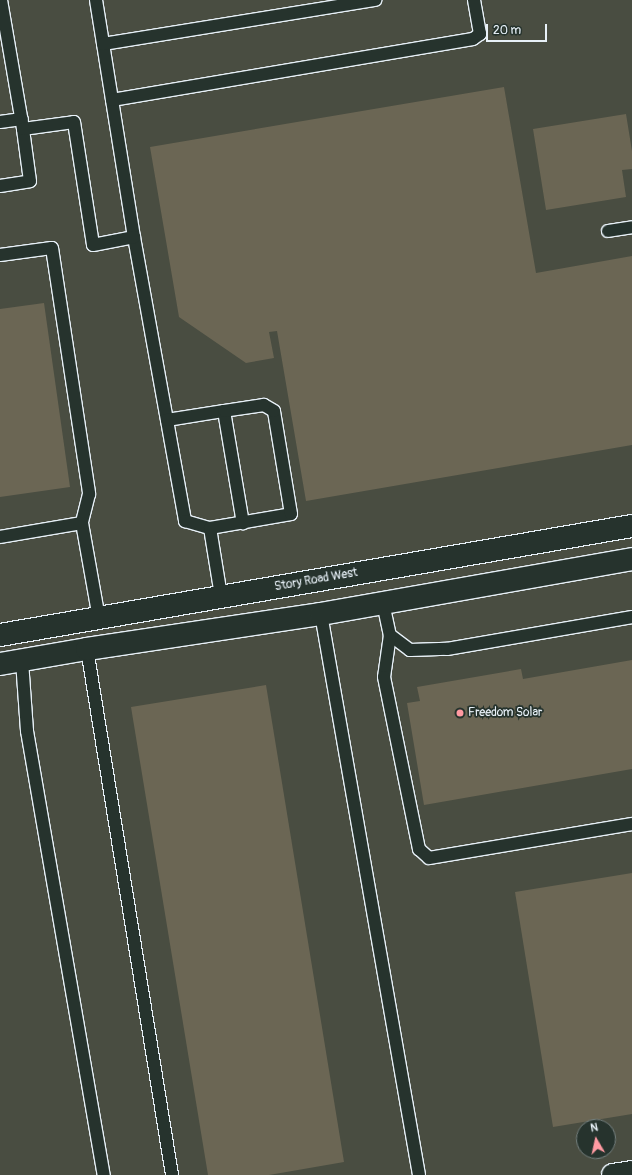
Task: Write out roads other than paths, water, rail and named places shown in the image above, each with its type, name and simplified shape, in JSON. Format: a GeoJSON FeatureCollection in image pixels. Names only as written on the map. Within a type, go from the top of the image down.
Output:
{"type":"FeatureCollection","features":[{"type":"Feature","properties":{"kind":"street","name":"Story Road West"},"geometry":{"type":"LineString","coordinates":[[0,635],[632,526]]}},
{"type":"Feature","properties":{"kind":"street"},"geometry":{"type":"LineString","coordinates":[[0,664],[87,649],[321,614],[632,559]]}},
{"type":"Feature","properties":{"kind":"street"},"geometry":{"type":"LineString","coordinates":[[613,1175],[632,1172]]}},
{"type":"Feature","properties":{"kind":"lane"},"geometry":{"type":"LineString","coordinates":[[96,0],[134,237],[185,522],[210,528],[292,514],[274,411],[264,405],[167,420]]}},
{"type":"Feature","properties":{"kind":"lane"},"geometry":{"type":"LineString","coordinates":[[103,44],[376,0]]}},
{"type":"Feature","properties":{"kind":"lane"},"geometry":{"type":"LineString","coordinates":[[112,100],[473,40],[480,34],[474,0]]}},
{"type":"Feature","properties":{"kind":"lane"},"geometry":{"type":"LineString","coordinates":[[0,186],[30,181],[22,124],[6,63],[1,2]]}},
{"type":"Feature","properties":{"kind":"lane"},"geometry":{"type":"LineString","coordinates":[[0,122],[22,124],[74,122],[93,245],[134,237]]}},
{"type":"Feature","properties":{"kind":"lane"},"geometry":{"type":"LineString","coordinates":[[608,231],[632,227]]}},
{"type":"Feature","properties":{"kind":"lane"},"geometry":{"type":"LineString","coordinates":[[0,255],[52,248],[89,494],[82,523],[99,618]]}},
{"type":"Feature","properties":{"kind":"lane"},"geometry":{"type":"LineString","coordinates":[[224,411],[243,523]]}},
{"type":"Feature","properties":{"kind":"lane"},"geometry":{"type":"LineString","coordinates":[[0,537],[82,523]]}},
{"type":"Feature","properties":{"kind":"lane"},"geometry":{"type":"LineString","coordinates":[[210,528],[221,596]]}},
{"type":"Feature","properties":{"kind":"lane"},"geometry":{"type":"LineString","coordinates":[[383,603],[390,635],[384,677],[419,849],[429,858],[632,824]]}},
{"type":"Feature","properties":{"kind":"lane"},"geometry":{"type":"LineString","coordinates":[[321,614],[419,1175]]}},
{"type":"Feature","properties":{"kind":"lane"},"geometry":{"type":"LineString","coordinates":[[390,635],[410,650],[447,649],[632,617]]}},
{"type":"Feature","properties":{"kind":"lane"},"geometry":{"type":"LineString","coordinates":[[87,649],[172,1175]]}},
{"type":"Feature","properties":{"kind":"lane"},"geometry":{"type":"LineString","coordinates":[[22,661],[27,732],[104,1175]]}},
{"type":"Feature","properties":{"kind":"place","name":"Freedom Solar"},"geometry":{"type":"Point","coordinates":[460,713]}}]}
